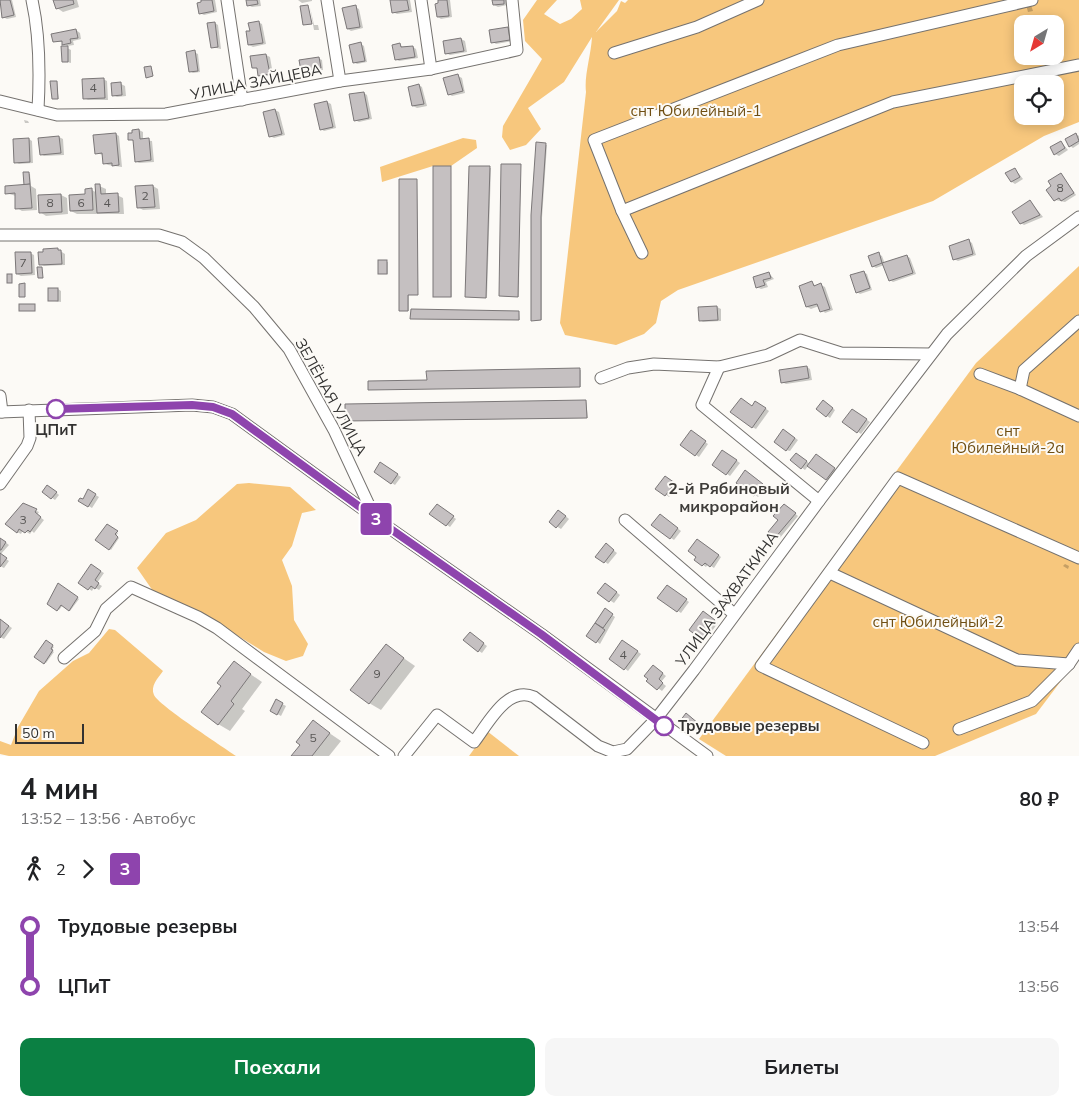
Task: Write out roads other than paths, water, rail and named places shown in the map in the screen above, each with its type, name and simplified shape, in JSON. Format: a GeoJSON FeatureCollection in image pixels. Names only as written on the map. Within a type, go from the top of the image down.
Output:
{"type":"FeatureCollection","features":[{"type":"Feature","properties":{"kind":"street"},"geometry":{"type":"LineString","coordinates":[[32,0],[37,24],[38,110]]}},
{"type":"Feature","properties":{"kind":"street"},"geometry":{"type":"LineString","coordinates":[[228,0],[242,100]]}},
{"type":"Feature","properties":{"kind":"street"},"geometry":{"type":"LineString","coordinates":[[327,0],[340,81]]}},
{"type":"Feature","properties":{"kind":"street"},"geometry":{"type":"LineString","coordinates":[[421,0],[431,69]]}},
{"type":"Feature","properties":{"kind":"street","name":"УЛИЦА ЗАЙЦЕВА"},"geometry":{"type":"LineString","coordinates":[[0,101],[68,116],[150,115],[340,81],[431,69],[518,50],[512,0]]}},
{"type":"Feature","properties":{"kind":"street"},"geometry":{"type":"LineString","coordinates":[[642,253],[622,211],[594,140],[838,45],[1032,0]]}},
{"type":"Feature","properties":{"kind":"street"},"geometry":{"type":"LineString","coordinates":[[614,53],[697,27],[755,1]]}},
{"type":"Feature","properties":{"kind":"street"},"geometry":{"type":"LineString","coordinates":[[622,211],[893,102],[1079,65]]}},
{"type":"Feature","properties":{"kind":"street","name":"УЛИЦА ЗАХВАТКИНА"},"geometry":{"type":"LineString","coordinates":[[404,756],[437,715],[474,742],[505,703],[513,696],[522,693],[534,697],[598,746],[613,752],[627,749],[656,719],[947,334],[1026,256],[1079,217]]}},
{"type":"Feature","properties":{"kind":"street","name":"ЗЕЛЁНАЯ УЛИЦА"},"geometry":{"type":"LineString","coordinates":[[0,235],[159,235],[176,240],[193,249],[254,308],[289,348],[334,430],[375,518]]}},
{"type":"Feature","properties":{"kind":"street"},"geometry":{"type":"LineString","coordinates":[[1020,389],[1024,370],[1079,322]]}},
{"type":"Feature","properties":{"kind":"street"},"geometry":{"type":"LineString","coordinates":[[601,378],[628,368],[654,364],[719,367],[768,355],[800,340],[841,353],[931,354]]}},
{"type":"Feature","properties":{"kind":"street"},"geometry":{"type":"LineString","coordinates":[[719,367],[702,405],[819,501]]}},
{"type":"Feature","properties":{"kind":"street"},"geometry":{"type":"LineString","coordinates":[[980,374],[1020,389],[1079,416]]}},
{"type":"Feature","properties":{"kind":"street"},"geometry":{"type":"LineString","coordinates":[[0,396],[1,412],[192,405],[222,410],[242,420],[375,518],[541,634],[707,756]]}},
{"type":"Feature","properties":{"kind":"street"},"geometry":{"type":"LineString","coordinates":[[0,484],[27,446],[30,438],[29,410]]}},
{"type":"Feature","properties":{"kind":"street"},"geometry":{"type":"LineString","coordinates":[[924,743],[761,666],[898,478],[1079,558]]}},
{"type":"Feature","properties":{"kind":"street"},"geometry":{"type":"LineString","coordinates":[[625,520],[734,614]]}},
{"type":"Feature","properties":{"kind":"street"},"geometry":{"type":"LineString","coordinates":[[830,573],[1017,660],[1069,664]]}},
{"type":"Feature","properties":{"kind":"street"},"geometry":{"type":"LineString","coordinates":[[64,658],[95,631],[106,610],[131,587],[198,617],[223,632],[389,756]]}},
{"type":"Feature","properties":{"kind":"street"},"geometry":{"type":"LineString","coordinates":[[959,729],[1032,701],[1069,664],[1079,649]]}},
{"type":"Feature","properties":{"kind":"place","name":"ЦПиТ"},"geometry":{"type":"Point","coordinates":[56,409]}},
{"type":"Feature","properties":{"kind":"place","name":"Трудовые резервы"},"geometry":{"type":"Point","coordinates":[664,726]}},
{"type":"Feature","properties":{"kind":"district","name":"2-й Рябиновый микрорайон"},"geometry":{"type":"Point","coordinates":[729,497]}},
{"type":"Feature","properties":{"kind":"park label","name":"снт Юбилейный-1"},"geometry":{"type":"Point","coordinates":[696,111]}},
{"type":"Feature","properties":{"kind":"park label","name":"снт Юбилейный-2а"},"geometry":{"type":"Point","coordinates":[1008,440]}},
{"type":"Feature","properties":{"kind":"park label","name":"снт Юбилейный-2"},"geometry":{"type":"Point","coordinates":[938,622]}}]}
